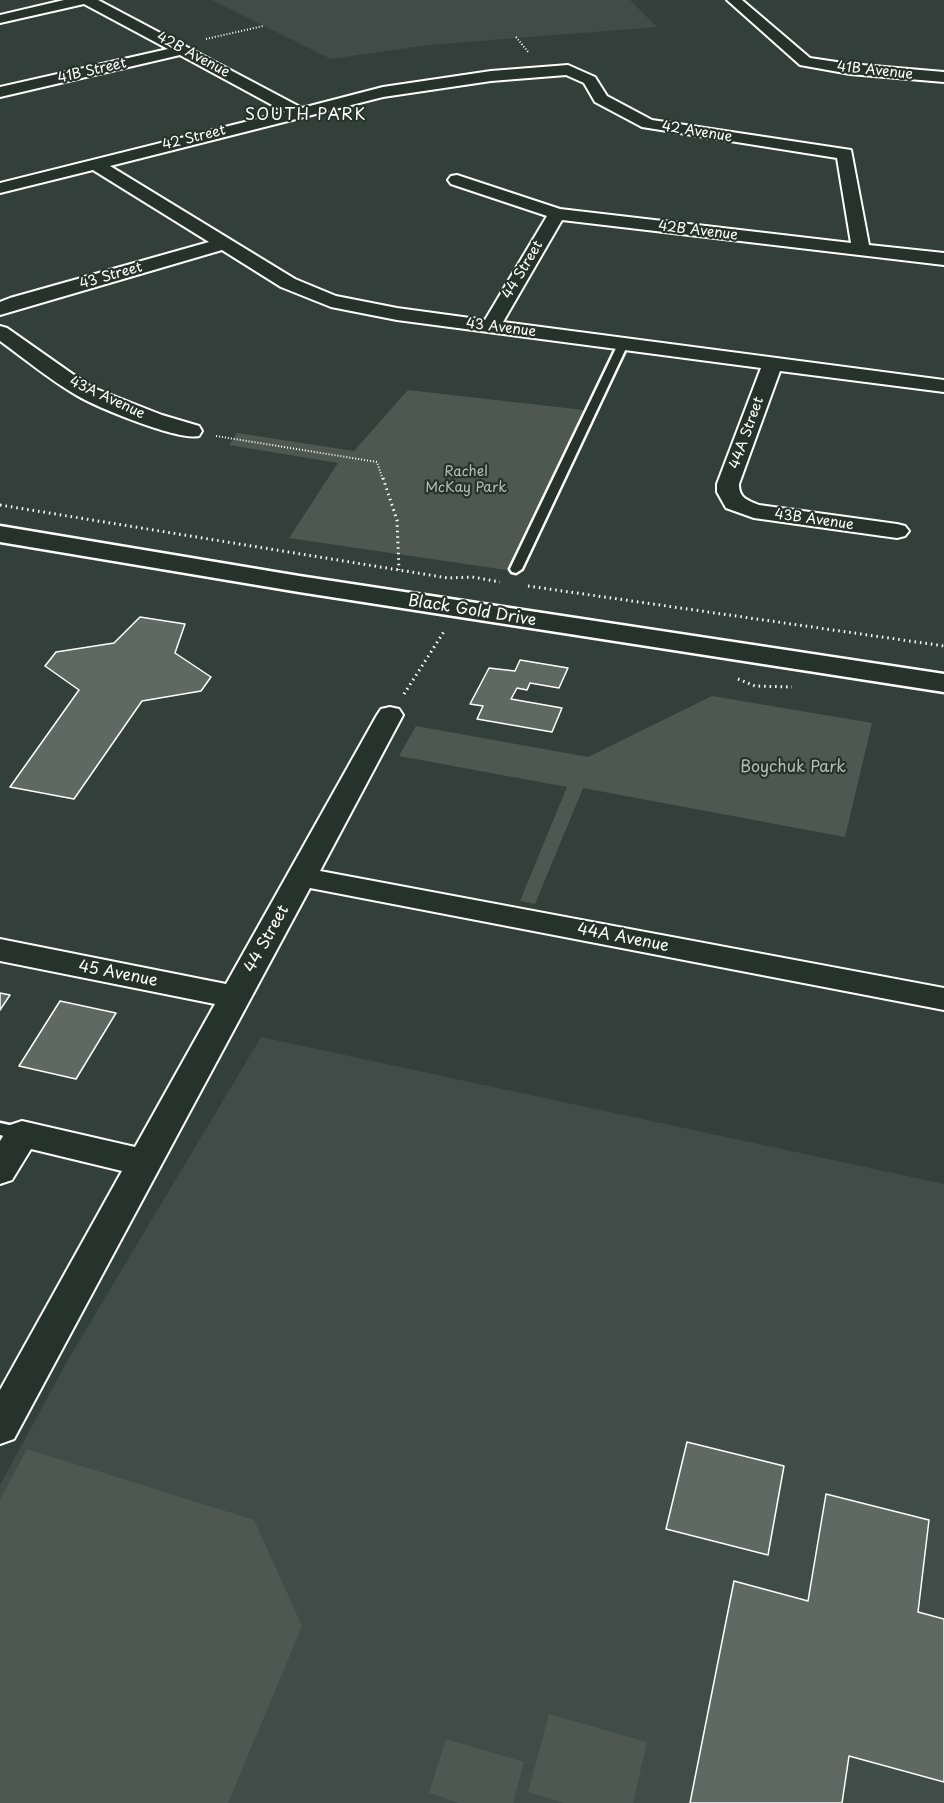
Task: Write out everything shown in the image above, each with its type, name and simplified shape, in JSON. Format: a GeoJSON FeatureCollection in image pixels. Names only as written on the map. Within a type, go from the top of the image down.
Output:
{"type":"FeatureCollection","features":[{"type":"Feature","properties":{"kind":"main road","name":"Black Gold Drive"},"geometry":{"type":"LineString","coordinates":[[0,534],[118,555],[944,683]]}},
{"type":"Feature","properties":{"kind":"street"},"geometry":{"type":"LineString","coordinates":[[0,19],[82,0]]}},
{"type":"Feature","properties":{"kind":"street","name":"42B Avenue"},"geometry":{"type":"LineString","coordinates":[[87,0],[298,112]]}},
{"type":"Feature","properties":{"kind":"street","name":"41B Avenue"},"geometry":{"type":"LineString","coordinates":[[734,0],[805,62],[850,69],[944,77]]}},
{"type":"Feature","properties":{"kind":"street","name":"41B Street"},"geometry":{"type":"LineString","coordinates":[[0,92],[180,48]]}},
{"type":"Feature","properties":{"kind":"street","name":"42 Street"},"geometry":{"type":"LineString","coordinates":[[0,188],[383,92],[491,76],[568,70]]}},
{"type":"Feature","properties":{"kind":"street","name":"42 Avenue"},"geometry":{"type":"LineString","coordinates":[[568,70],[590,80],[602,99],[648,124],[845,154],[861,250]]}},
{"type":"Feature","properties":{"kind":"street","name":"43 Avenue"},"geometry":{"type":"LineString","coordinates":[[94,163],[281,279],[331,301],[398,314],[490,327],[944,386]]}},
{"type":"Feature","properties":{"kind":"street","name":"42B Avenue"},"geometry":{"type":"LineString","coordinates":[[458,180],[557,214],[944,259]]}},
{"type":"Feature","properties":{"kind":"street","name":"44 Street"},"geometry":{"type":"LineString","coordinates":[[490,327],[557,214]]}},
{"type":"Feature","properties":{"kind":"street","name":"43 Street"},"geometry":{"type":"LineString","coordinates":[[0,309],[17,302],[223,244]]}},
{"type":"Feature","properties":{"kind":"street","name":"43A Avenue"},"geometry":{"type":"LineString","coordinates":[[0,332],[84,391],[154,420],[191,431]]}},
{"type":"Feature","properties":{"kind":"street","name":"44A Street"},"geometry":{"type":"LineString","coordinates":[[734,503],[728,492],[728,484],[773,363]]}},
{"type":"Feature","properties":{"kind":"street","name":"43B Avenue"},"geometry":{"type":"LineString","coordinates":[[734,503],[754,511],[897,531]]}},
{"type":"Feature","properties":{"kind":"street","name":"44 Street"},"geometry":{"type":"LineString","coordinates":[[0,1427],[390,715]]}},
{"type":"Feature","properties":{"kind":"street","name":"44A Avenue"},"geometry":{"type":"LineString","coordinates":[[301,877],[944,999]]}},
{"type":"Feature","properties":{"kind":"street","name":"45 Avenue"},"geometry":{"type":"LineString","coordinates":[[0,950],[236,997]]}},
{"type":"Feature","properties":{"kind":"street"},"geometry":{"type":"LineString","coordinates":[[0,1170],[11,1132],[145,1163]]}},
{"type":"Feature","properties":{"kind":"lane"},"geometry":{"type":"LineString","coordinates":[[516,569],[623,344]]}},
{"type":"Feature","properties":{"kind":"path"},"geometry":{"type":"LineString","coordinates":[[180,48],[263,26]]}},
{"type":"Feature","properties":{"kind":"path"},"geometry":{"type":"LineString","coordinates":[[191,431],[377,462],[398,520],[399,570]]}},
{"type":"Feature","properties":{"kind":"path"},"geometry":{"type":"LineString","coordinates":[[0,505],[448,578],[472,577],[510,584]]}},
{"type":"Feature","properties":{"kind":"path"},"geometry":{"type":"LineString","coordinates":[[390,715],[447,627],[472,577]]}},
{"type":"Feature","properties":{"kind":"path"},"geometry":{"type":"LineString","coordinates":[[521,585],[944,646]]}},
{"type":"Feature","properties":{"kind":"shaded area"},"geometry":{"type":"Polygon","coordinates":[[[212,0],[630,0],[657,27],[428,45],[331,59],[212,0]]]}},
{"type":"Feature","properties":{"kind":"shaded area"},"geometry":{"type":"Polygon","coordinates":[[[261,1037],[944,1184],[944,1803],[0,1803],[0,1485],[69,1358],[261,1037]]]}},
{"type":"Feature","properties":{"kind":"green space","name":"Rachel McKay Park"},"geometry":{"type":"Polygon","coordinates":[[[408,390],[592,411],[520,572],[289,538],[338,463],[229,445],[237,433],[354,451],[408,390]]]}},
{"type":"Feature","properties":{"kind":"green space","name":"Boychuk Park"},"geometry":{"type":"Polygon","coordinates":[[[712,696],[872,723],[845,837],[583,788],[535,904],[520,901],[567,787],[399,756],[416,726],[588,757],[712,696]]]}},
{"type":"Feature","properties":{"kind":"green space"},"geometry":{"type":"Polygon","coordinates":[[[27,1449],[254,1520],[302,1626],[228,1803],[0,1803],[0,1500],[27,1449]]]}},
{"type":"Feature","properties":{"kind":"green space"},"geometry":{"type":"Polygon","coordinates":[[[549,1714],[647,1742],[633,1803],[565,1803],[528,1792],[549,1714]]]}},
{"type":"Feature","properties":{"kind":"green space"},"geometry":{"type":"Polygon","coordinates":[[[446,1739],[524,1762],[513,1803],[460,1803],[429,1793],[446,1739]]]}},
{"type":"Feature","properties":{"kind":"building"},"geometry":{"type":"Polygon","coordinates":[[[140,617],[185,624],[175,653],[211,677],[201,691],[142,701],[74,799],[10,787],[79,690],[45,666],[56,652],[114,643],[140,617]]]}},
{"type":"Feature","properties":{"kind":"building"},"geometry":{"type":"Polygon","coordinates":[[[520,660],[568,668],[559,688],[530,683],[527,690],[517,688],[511,699],[562,708],[552,732],[477,719],[483,706],[470,704],[489,668],[515,671],[520,660]]]}},
{"type":"Feature","properties":{"kind":"building"},"geometry":{"type":"Polygon","coordinates":[[[0,993],[10,995],[0,1010],[0,993]]]}},
{"type":"Feature","properties":{"kind":"building"},"geometry":{"type":"Polygon","coordinates":[[[60,1001],[116,1013],[76,1079],[19,1066],[60,1001]]]}},
{"type":"Feature","properties":{"kind":"building"},"geometry":{"type":"Polygon","coordinates":[[[687,1442],[784,1466],[768,1555],[666,1529],[687,1442]]]}},
{"type":"Feature","properties":{"kind":"building"},"geometry":{"type":"Polygon","coordinates":[[[826,1494],[929,1520],[918,1612],[944,1619],[944,1782],[849,1756],[842,1803],[690,1803],[734,1581],[808,1601],[826,1494]]]}},
{"type":"Feature","properties":{"kind":"district","name":"SOUTH PARK"},"geometry":{"type":"Point","coordinates":[306,116]}}]}
